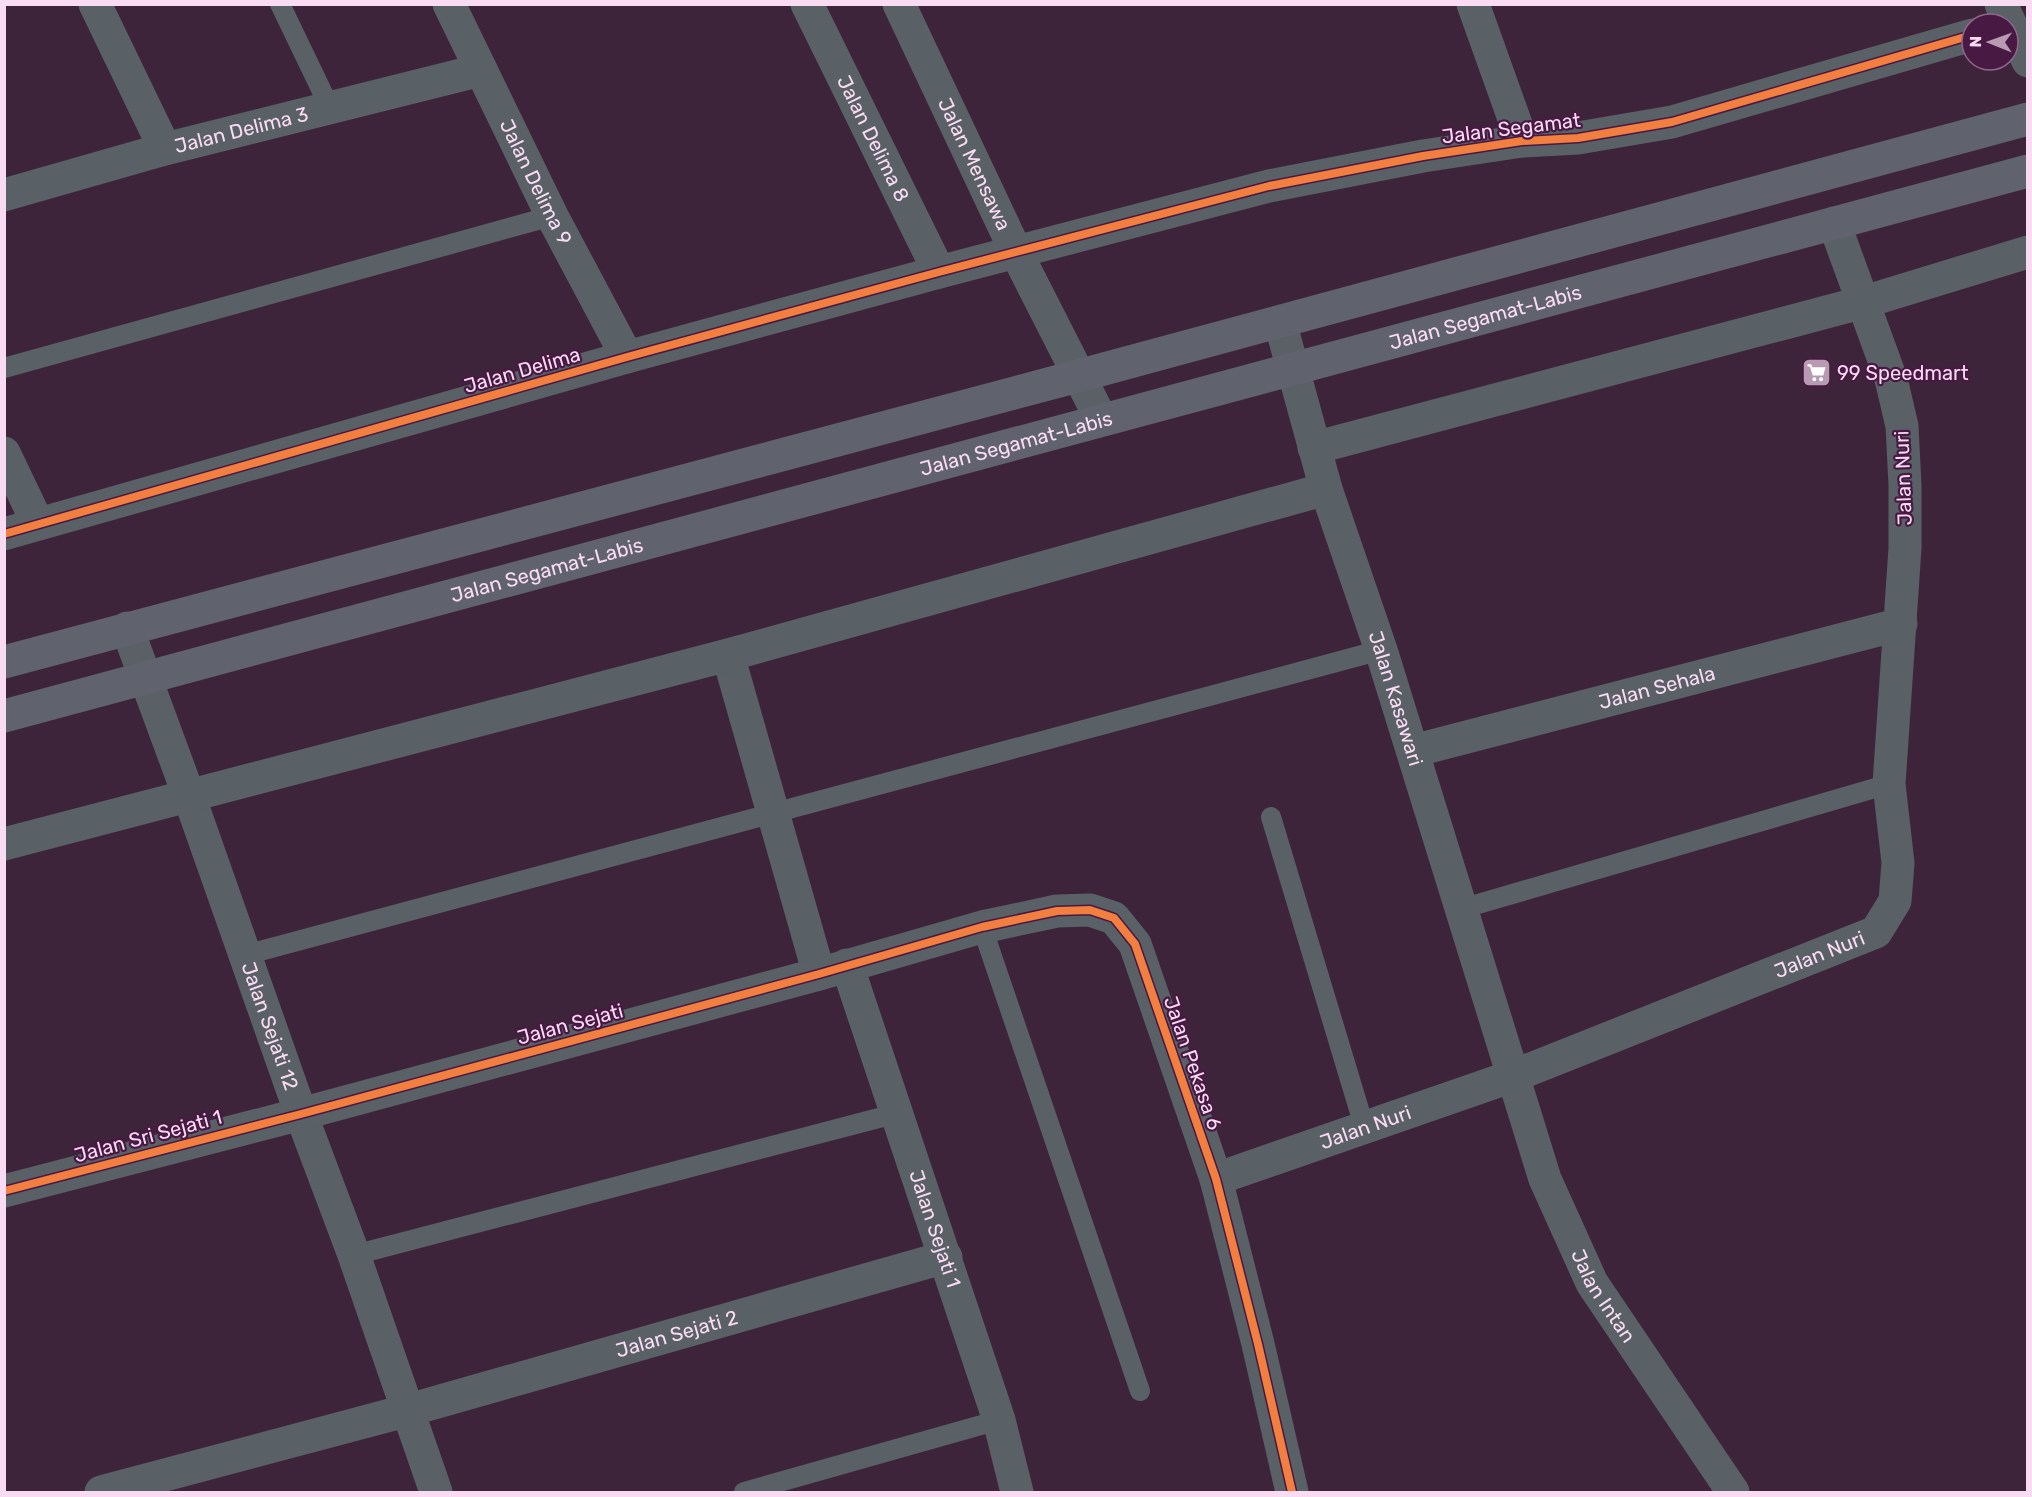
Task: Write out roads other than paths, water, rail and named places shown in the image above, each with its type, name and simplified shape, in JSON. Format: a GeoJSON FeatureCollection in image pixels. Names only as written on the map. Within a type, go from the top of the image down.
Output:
{"type":"FeatureCollection","features":[{"type":"Feature","properties":{"kind":"highway"},"geometry":{"type":"LineString","coordinates":[[4,662],[1280,322],[2028,119]]}},
{"type":"Feature","properties":{"kind":"highway","name":"Jalan Segamat-Labis"},"geometry":{"type":"LineString","coordinates":[[4,716],[2028,171]]}},
{"type":"Feature","properties":{"kind":"street"},"geometry":{"type":"LineString","coordinates":[[95,4],[165,149]]}},
{"type":"Feature","properties":{"kind":"street","name":"Jalan Delima 9"},"geometry":{"type":"LineString","coordinates":[[449,4],[552,216],[627,357]]}},
{"type":"Feature","properties":{"kind":"street","name":"Jalan Delima 8"},"geometry":{"type":"LineString","coordinates":[[807,4],[939,272]]}},
{"type":"Feature","properties":{"kind":"street","name":"Jalan Mensawa"},"geometry":{"type":"LineString","coordinates":[[899,4],[1016,252],[1101,419]]}},
{"type":"Feature","properties":{"kind":"street"},"geometry":{"type":"LineString","coordinates":[[1473,4],[1522,141]]}},
{"type":"Feature","properties":{"kind":"street","name":"Jalan Segamat"},"geometry":{"type":"LineString","coordinates":[[1016,252],[1269,186],[1423,156],[1522,141],[1578,138],[1672,122],[1960,38]]}},
{"type":"Feature","properties":{"kind":"street"},"geometry":{"type":"LineString","coordinates":[[2020,40],[2028,61]]}},
{"type":"Feature","properties":{"kind":"street","name":"Jalan Delima 3"},"geometry":{"type":"LineString","coordinates":[[4,195],[165,149],[481,70]]}},
{"type":"Feature","properties":{"kind":"street","name":"Jalan Nuri"},"geometry":{"type":"LineString","coordinates":[[1216,1179],[1513,1076],[1876,932],[1895,901],[1898,863],[1889,784],[1905,548],[1902,426],[1891,379],[1834,223]]}},
{"type":"Feature","properties":{"kind":"street","name":"Jalan Delima"},"geometry":{"type":"LineString","coordinates":[[4,534],[627,357],[1016,252]]}},
{"type":"Feature","properties":{"kind":"street"},"geometry":{"type":"LineString","coordinates":[[1314,448],[1864,302],[2028,252]]}},
{"type":"Feature","properties":{"kind":"street","name":"Jalan Kasawari"},"geometry":{"type":"LineString","coordinates":[[1280,322],[1326,489],[1381,650],[1513,1076]]}},
{"type":"Feature","properties":{"kind":"street"},"geometry":{"type":"LineString","coordinates":[[4,453],[38,524]]}},
{"type":"Feature","properties":{"kind":"street"},"geometry":{"type":"LineString","coordinates":[[4,844],[728,655],[1326,489]]}},
{"type":"Feature","properties":{"kind":"street","name":"Jalan Sehala"},"geometry":{"type":"LineString","coordinates":[[1413,751],[1901,624]]}},
{"type":"Feature","properties":{"kind":"street","name":"Jalan Sejati 12"},"geometry":{"type":"LineString","coordinates":[[127,628],[301,1114],[354,1255],[436,1492]]}},
{"type":"Feature","properties":{"kind":"street","name":"Jalan Sejati 1"},"geometry":{"type":"LineString","coordinates":[[728,655],[774,814],[833,969],[898,1113],[999,1420],[1017,1492]]}},
{"type":"Feature","properties":{"kind":"street","name":"Jalan Pekasa 6"},"geometry":{"type":"LineString","coordinates":[[833,969],[982,927],[1057,911],[1090,910],[1114,918],[1135,944],[1216,1179],[1258,1344],[1292,1492]]}},
{"type":"Feature","properties":{"kind":"street","name":"Jalan Sejati"},"geometry":{"type":"LineString","coordinates":[[301,1114],[833,969]]}},
{"type":"Feature","properties":{"kind":"street","name":"Jalan Intan"},"geometry":{"type":"LineString","coordinates":[[1513,1076],[1545,1179],[1592,1283],[1733,1492]]}},
{"type":"Feature","properties":{"kind":"street","name":"Jalan Sri Sejati 1"},"geometry":{"type":"LineString","coordinates":[[4,1191],[301,1114]]}},
{"type":"Feature","properties":{"kind":"street","name":"Jalan Sejati 2"},"geometry":{"type":"LineString","coordinates":[[101,1492],[409,1410],[946,1257]]}},
{"type":"Feature","properties":{"kind":"lane"},"geometry":{"type":"LineString","coordinates":[[280,4],[330,108]]}},
{"type":"Feature","properties":{"kind":"lane"},"geometry":{"type":"LineString","coordinates":[[4,368],[552,216]]}},
{"type":"Feature","properties":{"kind":"lane"},"geometry":{"type":"LineString","coordinates":[[245,955],[1381,650]]}},
{"type":"Feature","properties":{"kind":"lane"},"geometry":{"type":"LineString","coordinates":[[1461,909],[1889,784]]}},
{"type":"Feature","properties":{"kind":"lane"},"geometry":{"type":"LineString","coordinates":[[1271,817],[1364,1126]]}},
{"type":"Feature","properties":{"kind":"lane"},"geometry":{"type":"LineString","coordinates":[[982,927],[1140,1391]]}},
{"type":"Feature","properties":{"kind":"lane"},"geometry":{"type":"LineString","coordinates":[[354,1255],[898,1113]]}},
{"type":"Feature","properties":{"kind":"lane"},"geometry":{"type":"LineString","coordinates":[[744,1492],[999,1420]]}},
{"type":"Feature","properties":{"kind":"place","name":"99 Speedmart"},"geometry":{"type":"Point","coordinates":[1816,373]}}]}
